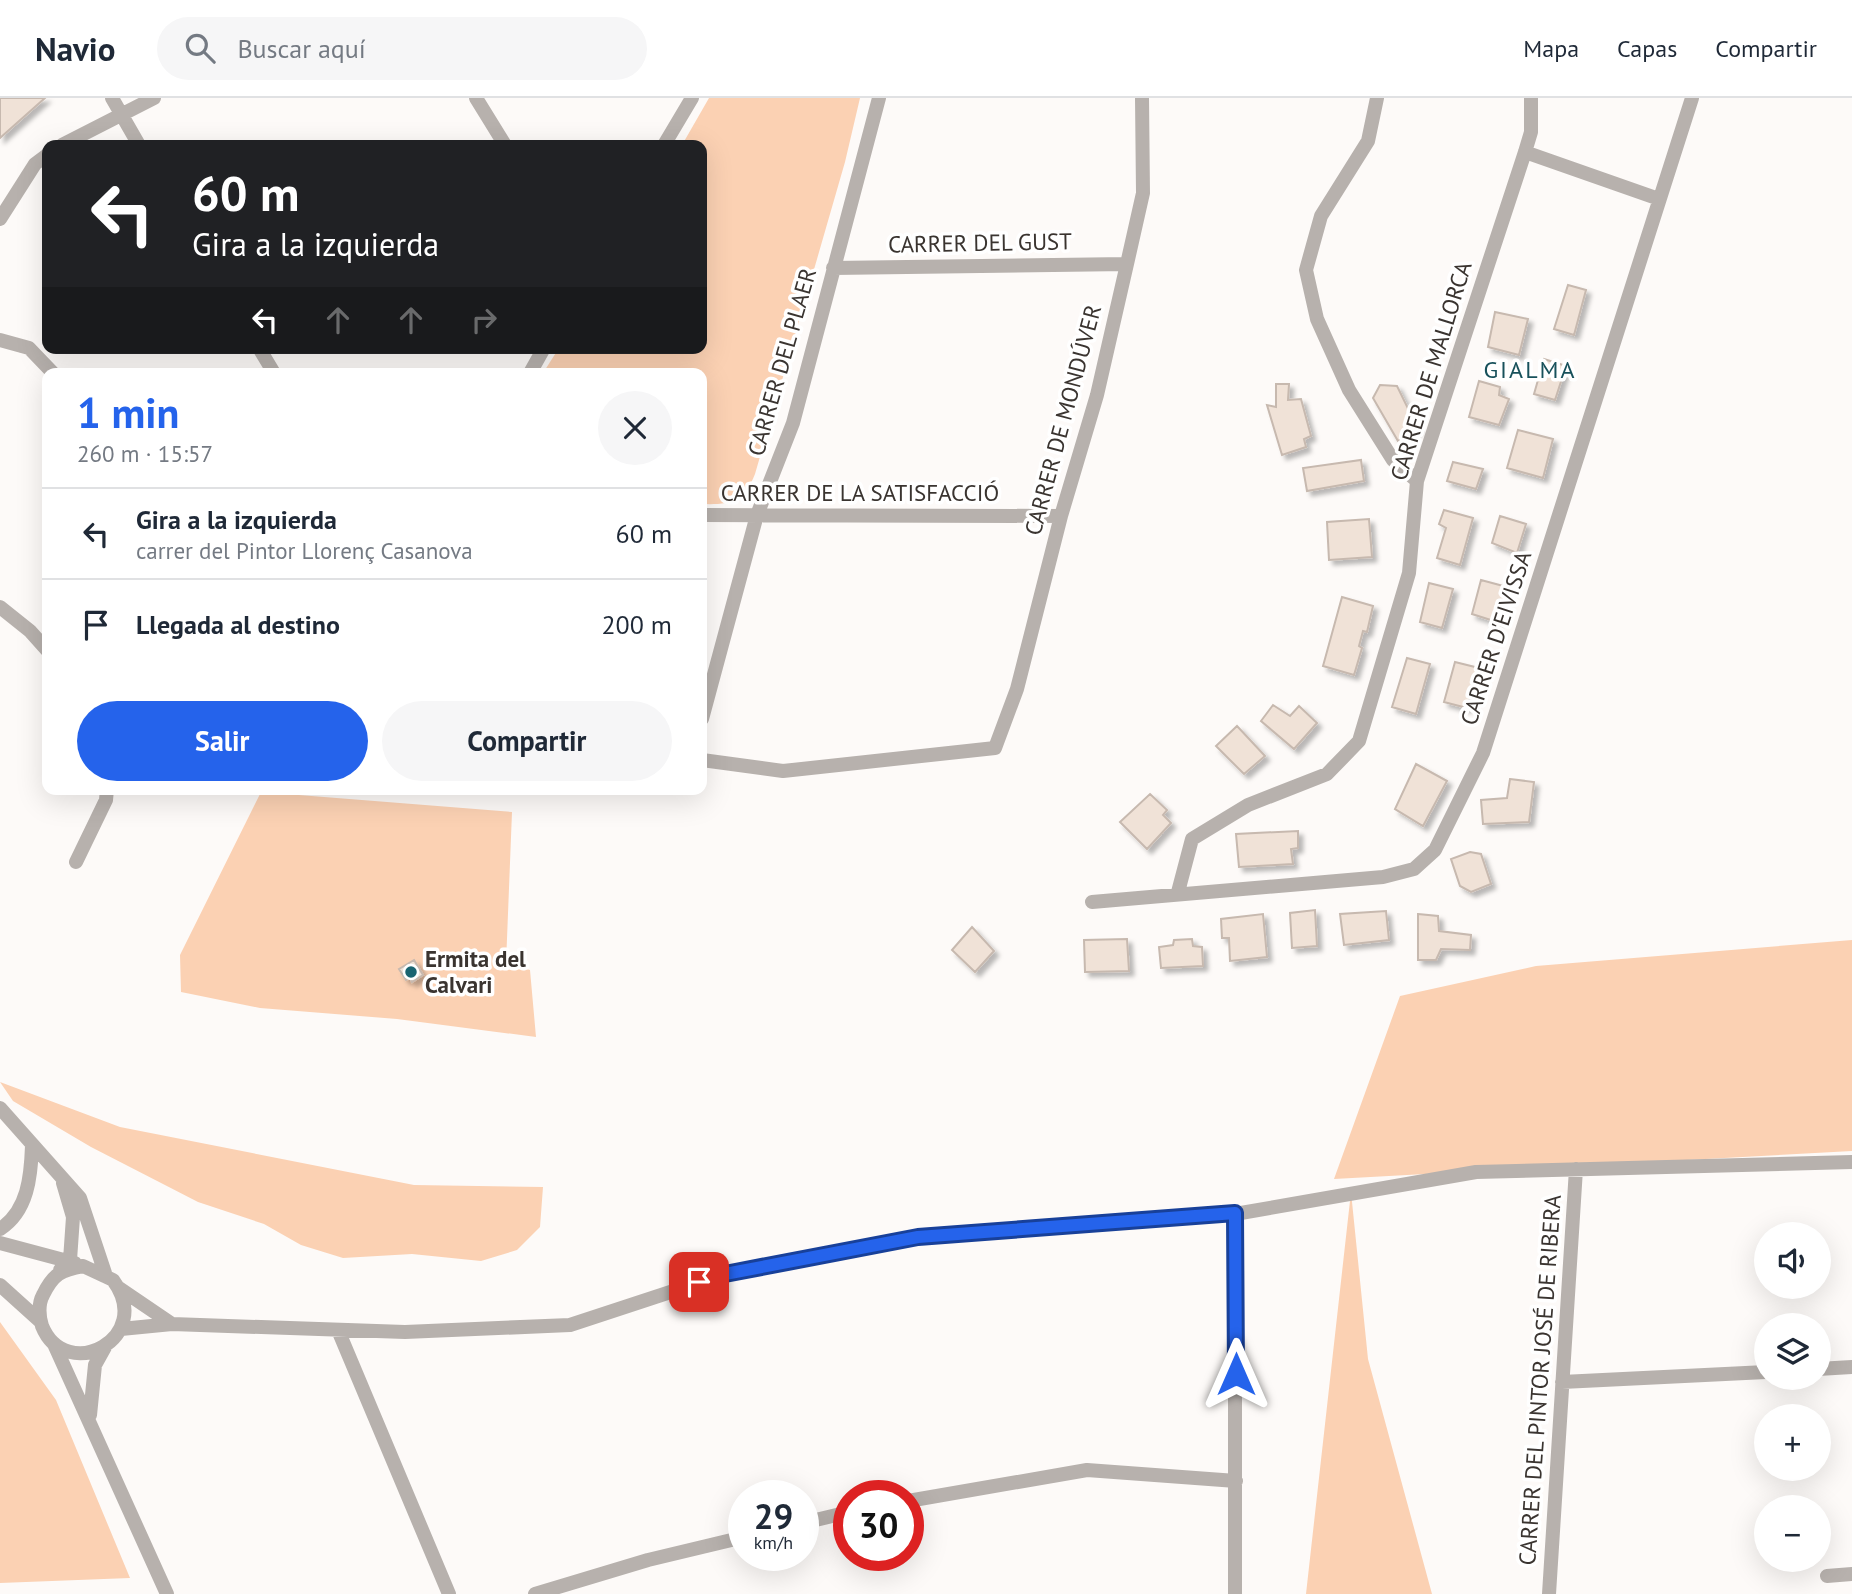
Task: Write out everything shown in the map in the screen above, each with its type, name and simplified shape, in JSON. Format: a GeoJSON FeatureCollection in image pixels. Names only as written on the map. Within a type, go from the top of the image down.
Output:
{"type":"FeatureCollection","features":[{"type":"Feature","properties":{"kind":"street"},"geometry":{"type":"LineString","coordinates":[[112,98],[136,140]]}},
{"type":"Feature","properties":{"kind":"street"},"geometry":{"type":"LineString","coordinates":[[72,140],[154,98]]}},
{"type":"Feature","properties":{"kind":"street"},"geometry":{"type":"LineString","coordinates":[[476,98],[502,140]]}},
{"type":"Feature","properties":{"kind":"street"},"geometry":{"type":"LineString","coordinates":[[667,140],[692,98]]}},
{"type":"Feature","properties":{"kind":"street","name":"CARRER DEL PLAER"},"geometry":{"type":"LineString","coordinates":[[707,700],[757,515],[793,423],[879,98]]}},
{"type":"Feature","properties":{"kind":"street","name":"CARRER DE MONDÚVER"},"geometry":{"type":"LineString","coordinates":[[707,761],[783,771],[995,748],[1017,689],[1061,516],[1097,395],[1127,264],[1143,193],[1142,98]]}},
{"type":"Feature","properties":{"kind":"street"},"geometry":{"type":"LineString","coordinates":[[1377,98],[1368,141],[1321,216],[1306,270],[1317,319],[1349,390],[1393,460],[1417,481]]}},
{"type":"Feature","properties":{"kind":"street","name":"CARRER DE MALLORCA"},"geometry":{"type":"LineString","coordinates":[[1178,892],[1192,839],[1248,804],[1327,774],[1359,741],[1409,573],[1417,481],[1531,132],[1531,98]]}},
{"type":"Feature","properties":{"kind":"street","name":"CARRER D'EIVISSA"},"geometry":{"type":"LineString","coordinates":[[1092,902],[1178,892],[1383,877],[1414,869],[1435,850],[1483,753],[1692,98]]}},
{"type":"Feature","properties":{"kind":"street"},"geometry":{"type":"LineString","coordinates":[[1525,152],[1659,199]]}},
{"type":"Feature","properties":{"kind":"street"},"geometry":{"type":"LineString","coordinates":[[0,219],[36,163],[42,159]]}},
{"type":"Feature","properties":{"kind":"street","name":"CARRER DEL GUST"},"geometry":{"type":"LineString","coordinates":[[833,268],[1127,264]]}},
{"type":"Feature","properties":{"kind":"street"},"geometry":{"type":"LineString","coordinates":[[0,340],[29,348],[48,368]]}},
{"type":"Feature","properties":{"kind":"street","name":"CARRER DE LA SATISFACCIÓ"},"geometry":{"type":"LineString","coordinates":[[707,515],[1061,516]]}},
{"type":"Feature","properties":{"kind":"street"},"geometry":{"type":"LineString","coordinates":[[0,607],[42,645]]}},
{"type":"Feature","properties":{"kind":"street"},"geometry":{"type":"LineString","coordinates":[[76,862],[106,795]]}},
{"type":"Feature","properties":{"kind":"street"},"geometry":{"type":"LineString","coordinates":[[0,1108],[80,1198],[105,1273],[119,1288],[172,1324]]}},
{"type":"Feature","properties":{"kind":"street"},"geometry":{"type":"LineString","coordinates":[[0,1229],[10,1222],[22,1204],[31,1178],[32,1146]]}},
{"type":"Feature","properties":{"kind":"street"},"geometry":{"type":"LineString","coordinates":[[121,1329],[172,1324],[405,1332],[570,1325],[725,1274],[918,1237],[1235,1213],[1476,1172],[1852,1161]]}},
{"type":"Feature","properties":{"kind":"street","name":"CARRER DEL PINTOR JOSÉ DE RIBERA"},"geometry":{"type":"LineString","coordinates":[[1549,1594],[1576,1169]]}},
{"type":"Feature","properties":{"kind":"street"},"geometry":{"type":"LineString","coordinates":[[41,1322],[40,1301],[71,1265],[73,1217],[62,1178]]}},
{"type":"Feature","properties":{"kind":"street"},"geometry":{"type":"LineString","coordinates":[[1235,1213],[1235,1594]]}},
{"type":"Feature","properties":{"kind":"street"},"geometry":{"type":"LineString","coordinates":[[0,1243],[105,1273]]}},
{"type":"Feature","properties":{"kind":"street"},"geometry":{"type":"LineString","coordinates":[[0,1285],[41,1322],[54,1344],[167,1594]]}},
{"type":"Feature","properties":{"kind":"street"},"geometry":{"type":"LineString","coordinates":[[90,1424],[95,1365],[105,1347],[121,1329],[125,1308],[119,1288]]}},
{"type":"Feature","properties":{"kind":"street"},"geometry":{"type":"LineString","coordinates":[[338,1330],[449,1594]]}},
{"type":"Feature","properties":{"kind":"street"},"geometry":{"type":"LineString","coordinates":[[54,1344],[70,1352],[88,1353],[105,1347]]}},
{"type":"Feature","properties":{"kind":"street"},"geometry":{"type":"LineString","coordinates":[[1831,1368],[1852,1367]]}},
{"type":"Feature","properties":{"kind":"street"},"geometry":{"type":"LineString","coordinates":[[1562,1382],[1754,1373]]}},
{"type":"Feature","properties":{"kind":"street"},"geometry":{"type":"LineString","coordinates":[[924,1498],[1087,1470],[1236,1481]]}},
{"type":"Feature","properties":{"kind":"street"},"geometry":{"type":"LineString","coordinates":[[534,1594],[648,1560],[728,1541]]}},
{"type":"Feature","properties":{"kind":"street"},"geometry":{"type":"LineString","coordinates":[[1827,1576],[1852,1574]]}},
{"type":"Feature","properties":{"kind":"shaded area"},"geometry":{"type":"Polygon","coordinates":[[[709,98],[860,98],[845,162],[755,474],[741,496],[728,502],[712,504],[707,504],[707,368],[546,368],[555,354],[707,354],[707,140],[685,140],[709,98]]]}},
{"type":"Feature","properties":{"kind":"shaded area"},"geometry":{"type":"Polygon","coordinates":[[[260,795],[299,795],[512,812],[506,964],[530,970],[536,1037],[397,1019],[260,1008],[181,992],[180,955],[260,795]]]}},
{"type":"Feature","properties":{"kind":"shaded area"},"geometry":{"type":"Polygon","coordinates":[[[1852,940],[1852,1151],[1334,1179],[1400,996],[1536,966],[1852,940]]]}},
{"type":"Feature","properties":{"kind":"shaded area"},"geometry":{"type":"Polygon","coordinates":[[[0,1082],[120,1127],[414,1185],[543,1187],[540,1227],[517,1250],[481,1261],[412,1254],[343,1258],[301,1245],[264,1224],[198,1202],[91,1147],[13,1101],[0,1082]]]}},
{"type":"Feature","properties":{"kind":"shaded area"},"geometry":{"type":"Polygon","coordinates":[[[1351,1192],[1368,1359],[1432,1594],[1306,1594],[1351,1192]]]}},
{"type":"Feature","properties":{"kind":"shaded area"},"geometry":{"type":"Polygon","coordinates":[[[0,1322],[56,1400],[130,1578],[0,1583],[0,1322]]]}},
{"type":"Feature","properties":{"kind":"building"},"geometry":{"type":"Polygon","coordinates":[[[0,98],[45,98],[0,138],[0,98]]]}},
{"type":"Feature","properties":{"kind":"building"},"geometry":{"type":"Polygon","coordinates":[[[1568,285],[1586,290],[1574,335],[1554,329],[1568,285]]]}},
{"type":"Feature","properties":{"kind":"building"},"geometry":{"type":"Polygon","coordinates":[[[1495,312],[1528,319],[1519,355],[1488,347],[1495,312]]]}},
{"type":"Feature","properties":{"kind":"building"},"geometry":{"type":"Polygon","coordinates":[[[1544,359],[1566,366],[1555,400],[1534,394],[1544,359]]]}},
{"type":"Feature","properties":{"kind":"building"},"geometry":{"type":"Polygon","coordinates":[[[1479,381],[1500,387],[1499,395],[1509,399],[1499,425],[1469,417],[1479,381]]]}},
{"type":"Feature","properties":{"kind":"building"},"geometry":{"type":"Polygon","coordinates":[[[1276,384],[1289,384],[1288,400],[1301,399],[1311,436],[1304,439],[1306,447],[1282,455],[1267,405],[1276,407],[1276,384]]]}},
{"type":"Feature","properties":{"kind":"building"},"geometry":{"type":"Polygon","coordinates":[[[1380,385],[1397,386],[1418,429],[1398,441],[1373,398],[1380,385]]]}},
{"type":"Feature","properties":{"kind":"building"},"geometry":{"type":"Polygon","coordinates":[[[1518,430],[1553,439],[1543,478],[1507,468],[1518,430]]]}},
{"type":"Feature","properties":{"kind":"building"},"geometry":{"type":"Polygon","coordinates":[[[1361,460],[1364,481],[1307,491],[1303,468],[1361,460]]]}},
{"type":"Feature","properties":{"kind":"building"},"geometry":{"type":"Polygon","coordinates":[[[1453,462],[1483,469],[1476,489],[1447,481],[1453,462]]]}},
{"type":"Feature","properties":{"kind":"building"},"geometry":{"type":"Polygon","coordinates":[[[1444,510],[1473,518],[1460,565],[1437,558],[1446,528],[1439,524],[1444,510]]]}},
{"type":"Feature","properties":{"kind":"building"},"geometry":{"type":"Polygon","coordinates":[[[1500,516],[1526,524],[1517,553],[1492,543],[1500,516]]]}},
{"type":"Feature","properties":{"kind":"building"},"geometry":{"type":"Polygon","coordinates":[[[1369,519],[1372,557],[1329,560],[1327,522],[1369,519]]]}},
{"type":"Feature","properties":{"kind":"building"},"geometry":{"type":"Polygon","coordinates":[[[1481,580],[1507,587],[1497,622],[1472,614],[1481,580]]]}},
{"type":"Feature","properties":{"kind":"building"},"geometry":{"type":"Polygon","coordinates":[[[1429,583],[1453,589],[1442,628],[1420,622],[1429,583]]]}},
{"type":"Feature","properties":{"kind":"building"},"geometry":{"type":"Polygon","coordinates":[[[1342,597],[1373,606],[1367,632],[1363,631],[1359,646],[1362,648],[1354,675],[1323,666],[1342,597]]]}},
{"type":"Feature","properties":{"kind":"building"},"geometry":{"type":"Polygon","coordinates":[[[1407,658],[1430,664],[1416,714],[1392,707],[1407,658]]]}},
{"type":"Feature","properties":{"kind":"building"},"geometry":{"type":"Polygon","coordinates":[[[1455,662],[1479,668],[1467,708],[1444,702],[1455,662]]]}},
{"type":"Feature","properties":{"kind":"building"},"geometry":{"type":"Polygon","coordinates":[[[1273,705],[1290,716],[1299,706],[1317,723],[1294,749],[1261,721],[1273,705]]]}},
{"type":"Feature","properties":{"kind":"building"},"geometry":{"type":"Polygon","coordinates":[[[1237,726],[1265,756],[1244,774],[1216,746],[1237,726]]]}},
{"type":"Feature","properties":{"kind":"building"},"geometry":{"type":"Polygon","coordinates":[[[1416,764],[1447,781],[1423,826],[1395,809],[1416,764]]]}},
{"type":"Feature","properties":{"kind":"building"},"geometry":{"type":"Polygon","coordinates":[[[1510,779],[1534,782],[1529,822],[1483,824],[1481,800],[1507,798],[1510,779]]]}},
{"type":"Feature","properties":{"kind":"building"},"geometry":{"type":"Polygon","coordinates":[[[1150,794],[1167,810],[1163,815],[1171,823],[1147,849],[1120,822],[1150,794]]]}},
{"type":"Feature","properties":{"kind":"building"},"geometry":{"type":"Polygon","coordinates":[[[1298,831],[1298,848],[1291,849],[1293,864],[1239,867],[1236,834],[1298,831]]]}},
{"type":"Feature","properties":{"kind":"building"},"geometry":{"type":"Polygon","coordinates":[[[1470,852],[1481,854],[1491,884],[1471,892],[1460,886],[1451,859],[1470,852]]]}},
{"type":"Feature","properties":{"kind":"building"},"geometry":{"type":"Polygon","coordinates":[[[1315,910],[1317,946],[1292,948],[1290,913],[1315,910]]]}},
{"type":"Feature","properties":{"kind":"building"},"geometry":{"type":"Polygon","coordinates":[[[1386,911],[1389,940],[1344,945],[1340,914],[1386,911]]]}},
{"type":"Feature","properties":{"kind":"building"},"geometry":{"type":"Polygon","coordinates":[[[1263,914],[1267,957],[1230,961],[1229,938],[1222,938],[1221,919],[1263,914]]]}},
{"type":"Feature","properties":{"kind":"building"},"geometry":{"type":"Polygon","coordinates":[[[1418,914],[1438,916],[1439,931],[1471,935],[1470,950],[1441,949],[1436,960],[1418,960],[1418,914]]]}},
{"type":"Feature","properties":{"kind":"building"},"geometry":{"type":"Polygon","coordinates":[[[972,927],[994,951],[975,972],[952,950],[972,927]]]}},
{"type":"Feature","properties":{"kind":"building"},"geometry":{"type":"Polygon","coordinates":[[[1127,939],[1129,971],[1085,972],[1084,940],[1127,939]]]}},
{"type":"Feature","properties":{"kind":"building"},"geometry":{"type":"Polygon","coordinates":[[[1192,939],[1193,946],[1202,947],[1203,966],[1161,968],[1159,947],[1173,945],[1174,940],[1192,939]]]}},
{"type":"Feature","properties":{"kind":"building","name":"Ermita del Calvari"},"geometry":{"type":"Polygon","coordinates":[[[414,960],[423,975],[412,982],[410,978],[406,980],[399,969],[414,960]]]}},
{"type":"Feature","properties":{"kind":"place","name":"Ermita del Calvari"},"geometry":{"type":"Point","coordinates":[411,972]}},
{"type":"Feature","properties":{"kind":"district","name":"GIALMA"},"geometry":{"type":"Point","coordinates":[1530,370]}},
{"type":"Feature","properties":{"kind":"route"},"geometry":{"type":"LineString","coordinates":[[699,1282],[725,1274],[918,1237],[1235,1213],[1236,1374]]}}]}
